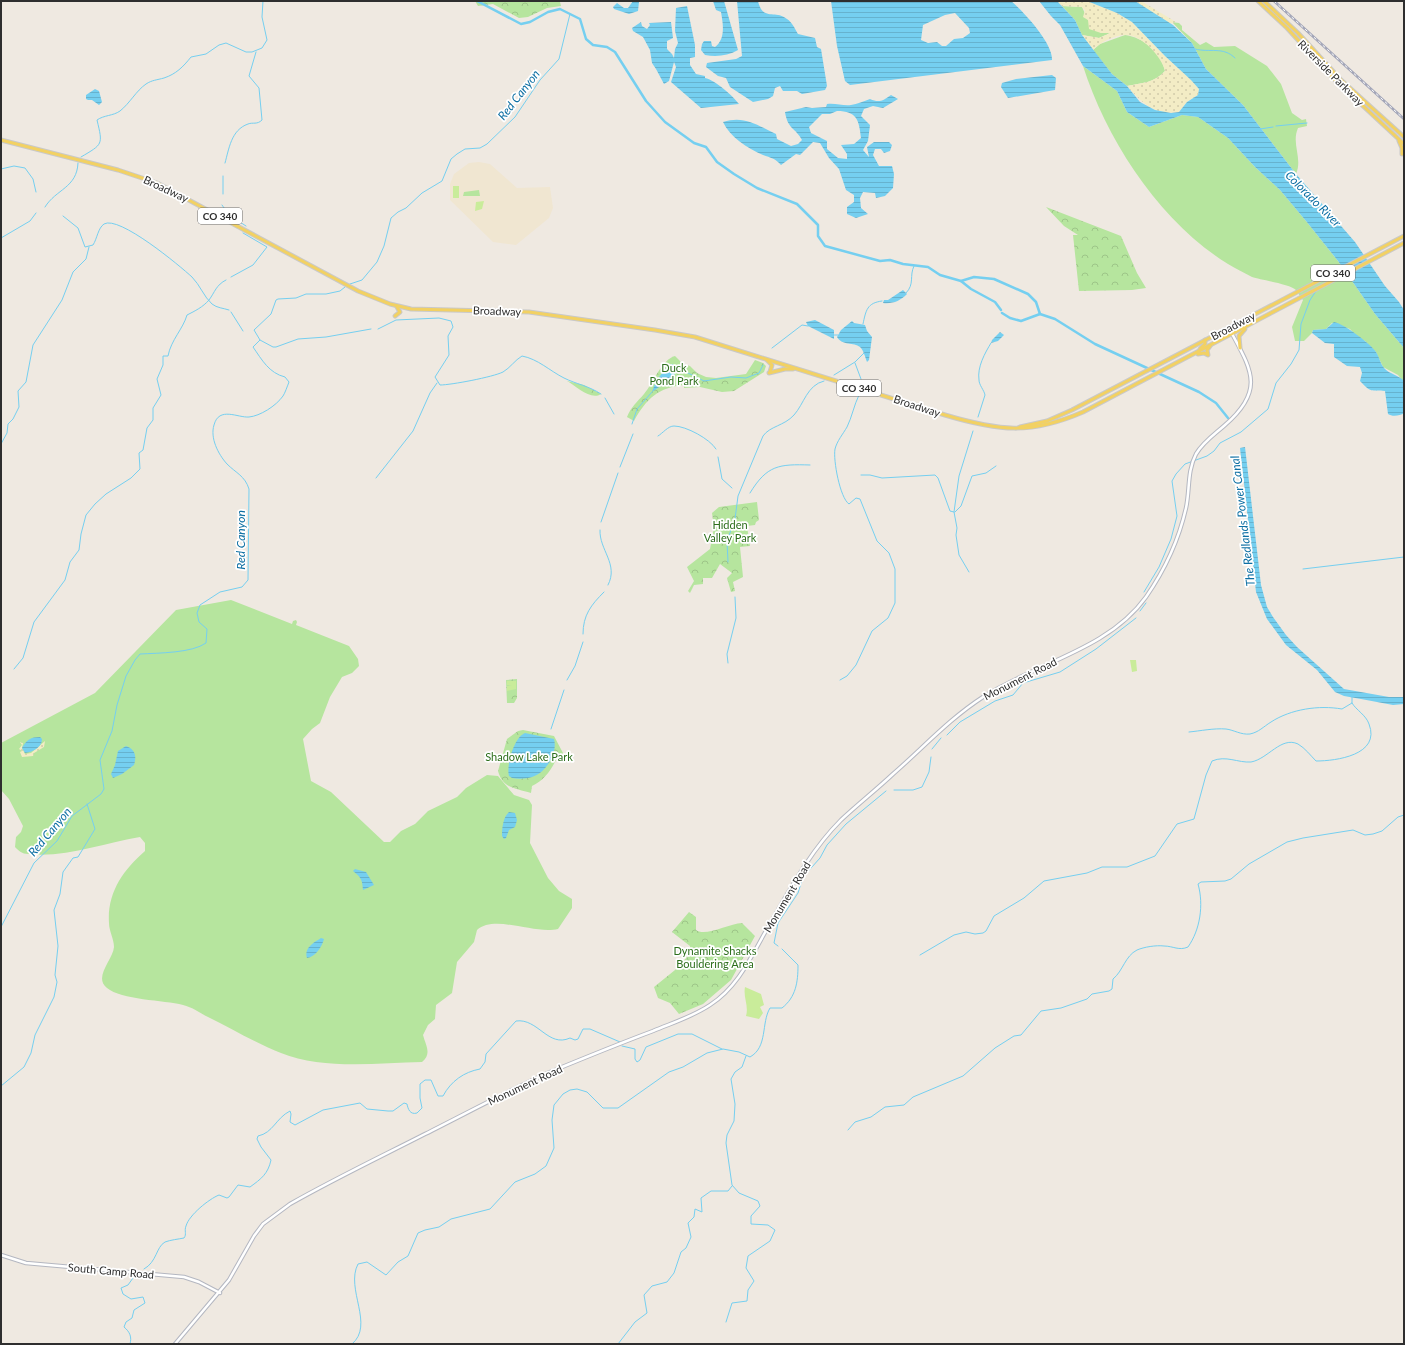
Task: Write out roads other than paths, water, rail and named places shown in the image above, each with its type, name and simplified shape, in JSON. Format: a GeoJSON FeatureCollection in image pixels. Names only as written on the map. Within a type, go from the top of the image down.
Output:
{"type":"FeatureCollection","features":[{"type":"Feature","properties":{"kind":"main road","name":"Riverside Parkway"},"geometry":{"type":"LineString","coordinates":[[1258,1],[1287,28],[1334,79],[1404,144]]}},
{"type":"Feature","properties":{"kind":"main road","name":"Riverside Parkway"},"geometry":{"type":"LineString","coordinates":[[1264,1],[1298,33],[1340,79],[1404,137]]}},
{"type":"Feature","properties":{"kind":"main road"},"geometry":{"type":"LineString","coordinates":[[1395,136],[1401,145],[1402,154]]}},
{"type":"Feature","properties":{"kind":"main road","name":"Broadway"},"geometry":{"type":"LineString","coordinates":[[1,140],[118,170],[157,183],[358,291],[396,306],[427,310],[510,311],[567,317],[695,337],[964,421],[987,426],[1037,428],[1086,410],[1404,244]]}},
{"type":"Feature","properties":{"kind":"main road","name":"Broadway"},"geometry":{"type":"LineString","coordinates":[[1015,428],[1039,423],[1063,414],[1146,372],[1404,235]]}},
{"type":"Feature","properties":{"kind":"main road"},"geometry":{"type":"LineString","coordinates":[[395,316],[400,312],[400,309],[396,306]]}},
{"type":"Feature","properties":{"kind":"main road"},"geometry":{"type":"LineString","coordinates":[[1240,348],[1240,334],[1255,322]]}},
{"type":"Feature","properties":{"kind":"main road","name":"Monument Road"},"geometry":{"type":"LineString","coordinates":[[175,1344],[220,1293],[232,1276],[258,1231],[267,1220],[290,1204],[539,1077],[698,1012],[723,995],[742,973],[801,871],[826,837],[845,816],[966,708],[1004,685],[1104,636],[1127,619],[1140,605],[1159,576],[1180,531],[1187,502],[1191,466],[1194,459],[1205,443],[1236,415],[1249,393],[1252,383],[1251,372],[1229,328]]}},
{"type":"Feature","properties":{"kind":"main road"},"geometry":{"type":"LineString","coordinates":[[1183,359],[1204,346],[1205,340]]}},
{"type":"Feature","properties":{"kind":"main road"},"geometry":{"type":"LineString","coordinates":[[1183,359],[1201,353],[1208,355],[1208,348],[1216,342]]}},
{"type":"Feature","properties":{"kind":"main road"},"geometry":{"type":"LineString","coordinates":[[764,358],[771,364],[772,368],[769,373],[785,369],[800,370]]}},
{"type":"Feature","properties":{"kind":"main road"},"geometry":{"type":"LineString","coordinates":[[1063,414],[1070,416],[1086,410]]}},
{"type":"Feature","properties":{"kind":"main road","name":"South Camp Road"},"geometry":{"type":"LineString","coordinates":[[1,1255],[26,1263],[184,1277],[199,1282],[220,1293]]}},
{"type":"Feature","properties":{"kind":"water"},"geometry":{"type":"Polygon","coordinates":[[[633,1],[639,2],[638,11],[629,14],[614,9],[613,7],[617,3],[624,8],[628,8],[633,1]]]}},
{"type":"Feature","properties":{"kind":"water"},"geometry":{"type":"Polygon","coordinates":[[[713,1],[724,1],[738,50],[722,56],[705,55],[701,50],[704,41],[711,41],[712,46],[715,47],[721,40],[722,36],[723,26],[721,12],[716,10],[713,1]]]}},
{"type":"Feature","properties":{"kind":"water"},"geometry":{"type":"Polygon","coordinates":[[[737,1],[758,1],[760,7],[766,13],[783,16],[787,19],[798,34],[815,38],[817,47],[821,49],[827,86],[825,90],[802,94],[797,91],[783,91],[780,86],[775,88],[773,96],[768,99],[753,102],[730,87],[726,78],[718,76],[706,67],[707,63],[736,59],[742,56],[737,1]]]}},
{"type":"Feature","properties":{"kind":"water"},"geometry":{"type":"Polygon","coordinates":[[[831,1],[1011,1],[1023,12],[1043,36],[1051,53],[1052,60],[850,85],[845,81],[837,46],[831,1]],[[955,13],[945,15],[923,25],[921,40],[928,43],[937,42],[942,46],[946,46],[954,39],[963,38],[970,33],[969,28],[955,13]]]}},
{"type":"Feature","properties":{"kind":"water","name":"Colorado River"},"geometry":{"type":"Polygon","coordinates":[[[1039,1],[1057,1],[1075,20],[1082,35],[1112,74],[1127,86],[1140,102],[1155,110],[1171,113],[1179,112],[1187,102],[1198,95],[1199,89],[1132,22],[1117,13],[1087,1],[1135,1],[1173,25],[1192,43],[1206,69],[1243,105],[1296,174],[1355,242],[1385,286],[1399,302],[1404,310],[1404,348],[1375,314],[1338,261],[1306,221],[1280,190],[1255,167],[1228,138],[1198,117],[1182,115],[1149,127],[1127,112],[1117,91],[1083,66],[1060,25],[1039,1]]]}},
{"type":"Feature","properties":{"kind":"water"},"geometry":{"type":"Polygon","coordinates":[[[687,6],[695,45],[695,57],[690,58],[690,65],[696,74],[705,76],[705,78],[719,85],[739,104],[701,108],[671,82],[676,67],[674,62],[669,81],[664,84],[652,63],[650,50],[643,37],[633,31],[632,28],[641,22],[642,26],[647,29],[650,25],[649,23],[671,22],[673,38],[667,41],[667,49],[674,58],[675,49],[678,43],[675,31],[676,8],[687,6]]]}},
{"type":"Feature","properties":{"kind":"water"},"geometry":{"type":"Polygon","coordinates":[[[1052,75],[1056,78],[1055,90],[1008,98],[1001,87],[1002,83],[1016,79],[1052,75]]]}},
{"type":"Feature","properties":{"kind":"water"},"geometry":{"type":"Polygon","coordinates":[[[95,89],[99,91],[102,102],[99,105],[92,100],[86,99],[86,95],[95,89]]]}},
{"type":"Feature","properties":{"kind":"water"},"geometry":{"type":"Polygon","coordinates":[[[891,95],[898,99],[883,108],[873,106],[864,109],[861,116],[870,125],[868,141],[863,150],[869,157],[867,147],[874,142],[889,142],[892,145],[890,151],[884,153],[881,149],[875,149],[873,155],[879,166],[892,166],[894,174],[893,188],[885,196],[876,198],[875,193],[863,192],[860,198],[861,208],[868,214],[856,218],[847,214],[847,207],[854,202],[854,195],[846,190],[839,169],[829,158],[820,143],[813,142],[800,155],[796,154],[781,165],[775,160],[740,142],[723,122],[731,120],[744,120],[756,124],[776,134],[777,139],[791,146],[798,144],[802,140],[788,122],[785,112],[806,107],[826,107],[827,104],[856,104],[870,99],[881,101],[891,95]],[[844,111],[822,114],[809,127],[811,133],[827,141],[827,149],[838,158],[847,159],[847,154],[841,145],[854,144],[861,138],[856,118],[844,111]]]}},
{"type":"Feature","properties":{"kind":"water"},"geometry":{"type":"Polygon","coordinates":[[[903,290],[907,294],[896,302],[883,303],[884,300],[888,300],[903,290]]]}},
{"type":"Feature","properties":{"kind":"water"},"geometry":{"type":"Polygon","coordinates":[[[815,320],[834,330],[834,339],[808,326],[806,322],[815,320]]]}},
{"type":"Feature","properties":{"kind":"water"},"geometry":{"type":"Polygon","coordinates":[[[852,321],[854,323],[865,325],[867,331],[872,337],[869,360],[867,362],[860,347],[842,342],[837,337],[841,330],[852,321]]]}},
{"type":"Feature","properties":{"kind":"water"},"geometry":{"type":"Polygon","coordinates":[[[1334,322],[1344,326],[1363,339],[1376,352],[1385,369],[1403,380],[1404,413],[1396,416],[1388,414],[1385,391],[1371,390],[1367,387],[1360,381],[1362,373],[1360,367],[1347,366],[1334,357],[1334,344],[1325,343],[1312,333],[1313,330],[1326,329],[1334,322]]]}},
{"type":"Feature","properties":{"kind":"water"},"geometry":{"type":"Polygon","coordinates":[[[1000,332],[1004,335],[998,341],[991,343],[992,340],[1000,332]]]}},
{"type":"Feature","properties":{"kind":"water"},"geometry":{"type":"Polygon","coordinates":[[[673,364],[675,378],[666,382],[660,380],[659,377],[669,365],[673,364]]]}},
{"type":"Feature","properties":{"kind":"water"},"geometry":{"type":"Polygon","coordinates":[[[656,381],[661,382],[662,385],[652,392],[656,381]]]}},
{"type":"Feature","properties":{"kind":"water"},"geometry":{"type":"Polygon","coordinates":[[[1245,447],[1261,585],[1267,607],[1273,617],[1297,647],[1344,689],[1389,697],[1404,697],[1404,704],[1393,705],[1344,696],[1335,692],[1317,670],[1286,645],[1267,619],[1256,592],[1240,448],[1245,447]]]}},
{"type":"Feature","properties":{"kind":"water"},"geometry":{"type":"Polygon","coordinates":[[[525,733],[554,739],[554,750],[550,762],[537,775],[519,779],[512,778],[509,776],[508,771],[512,752],[517,740],[525,733]]]}},
{"type":"Feature","properties":{"kind":"water"},"geometry":{"type":"Polygon","coordinates":[[[40,737],[42,742],[40,745],[33,751],[25,753],[22,748],[25,743],[31,738],[40,737]]]}},
{"type":"Feature","properties":{"kind":"water"},"geometry":{"type":"Polygon","coordinates":[[[126,746],[129,747],[134,753],[134,765],[122,774],[113,778],[111,774],[115,765],[118,751],[126,746]]]}},
{"type":"Feature","properties":{"kind":"water"},"geometry":{"type":"Polygon","coordinates":[[[509,812],[515,813],[517,820],[515,827],[509,830],[506,838],[504,839],[502,836],[503,823],[509,812]]]}},
{"type":"Feature","properties":{"kind":"water"},"geometry":{"type":"Polygon","coordinates":[[[355,869],[366,872],[374,885],[363,890],[361,879],[353,871],[355,869]]]}},
{"type":"Feature","properties":{"kind":"water"},"geometry":{"type":"Polygon","coordinates":[[[321,938],[324,939],[320,948],[313,956],[307,958],[306,954],[308,949],[312,944],[321,938]]]}},
{"type":"Feature","properties":{"kind":"waterway"},"geometry":{"type":"LineString","coordinates":[[81,157],[94,149],[100,143],[97,120],[120,111],[146,84],[176,72],[191,57],[206,54],[219,45],[226,43],[246,52],[252,52],[262,48],[267,40],[262,17],[263,1]]}},
{"type":"Feature","properties":{"kind":"waterway","name":"The Redlands Power Canal"},"geometry":{"type":"LineString","coordinates":[[477,1],[521,24],[530,22],[548,12],[560,9],[580,19],[586,39],[593,45],[607,47],[615,52],[646,101],[665,122],[694,143],[706,147],[717,162],[734,174],[757,188],[797,204],[818,225],[818,236],[825,246],[880,261],[890,260],[903,264],[928,267],[940,275],[961,281],[974,277],[994,279],[1028,294],[1036,302],[1040,314]]}},
{"type":"Feature","properties":{"kind":"waterway","name":"Red Canyon"},"geometry":{"type":"LineString","coordinates":[[350,284],[362,280],[377,262],[384,246],[391,218],[406,208],[422,193],[442,181],[451,159],[457,154],[465,149],[480,148],[487,144],[515,117],[540,80],[559,59],[570,14]]}},
{"type":"Feature","properties":{"kind":"waterway"},"geometry":{"type":"LineString","coordinates":[[1195,49],[1226,52],[1235,58]]}},
{"type":"Feature","properties":{"kind":"waterway"},"geometry":{"type":"LineString","coordinates":[[225,163],[234,135],[242,127],[262,120],[259,88],[249,76],[256,52]]}},
{"type":"Feature","properties":{"kind":"waterway"},"geometry":{"type":"LineString","coordinates":[[1276,126],[1307,123]]}},
{"type":"Feature","properties":{"kind":"waterway"},"geometry":{"type":"LineString","coordinates":[[1260,129],[1273,127]]}},
{"type":"Feature","properties":{"kind":"waterway"},"geometry":{"type":"LineString","coordinates":[[45,207],[74,178],[78,163]]}},
{"type":"Feature","properties":{"kind":"waterway"},"geometry":{"type":"LineString","coordinates":[[1,169],[14,166],[25,168],[33,179],[36,192]]}},
{"type":"Feature","properties":{"kind":"waterway"},"geometry":{"type":"LineString","coordinates":[[223,176],[223,194]]}},
{"type":"Feature","properties":{"kind":"waterway"},"geometry":{"type":"LineString","coordinates":[[222,205],[229,215],[246,226]]}},
{"type":"Feature","properties":{"kind":"waterway"},"geometry":{"type":"LineString","coordinates":[[1,238],[30,221],[36,213]]}},
{"type":"Feature","properties":{"kind":"waterway"},"geometry":{"type":"LineString","coordinates":[[63,216],[78,228],[85,247],[93,245],[100,228],[104,224],[112,223],[135,234],[163,253],[192,277],[212,304],[229,310]]}},
{"type":"Feature","properties":{"kind":"waterway"},"geometry":{"type":"LineString","coordinates":[[231,277],[253,265],[267,247],[243,233]]}},
{"type":"Feature","properties":{"kind":"waterway"},"geometry":{"type":"LineString","coordinates":[[1,444],[7,433],[8,424],[13,419],[19,407],[18,391],[26,382],[33,345],[62,300],[73,272],[86,259],[89,247]]}},
{"type":"Feature","properties":{"kind":"waterway"},"geometry":{"type":"LineString","coordinates":[[906,293],[909,290],[914,266]]}},
{"type":"Feature","properties":{"kind":"waterway"},"geometry":{"type":"LineString","coordinates":[[1319,286],[1337,277]]}},
{"type":"Feature","properties":{"kind":"waterway"},"geometry":{"type":"LineString","coordinates":[[14,669],[23,658],[34,622],[65,580],[70,562],[79,550],[86,515],[106,494],[131,478],[140,469],[139,453],[143,450],[147,428],[153,420],[153,408],[161,395],[157,379],[163,365],[163,356],[168,356],[187,315],[199,309],[207,302],[218,286],[226,280]]}},
{"type":"Feature","properties":{"kind":"waterway","name":"The Redlands Power Canal"},"geometry":{"type":"LineString","coordinates":[[961,281],[971,289],[995,302],[1001,310]]}},
{"type":"Feature","properties":{"kind":"waterway","name":"Red Canyon"},"geometry":{"type":"LineString","coordinates":[[1,927],[34,863],[57,841],[72,816],[101,794],[104,789],[100,760],[112,731],[117,705],[126,676],[135,660],[140,654],[184,651],[206,643],[207,629],[199,622],[197,613],[200,605],[220,592],[242,587],[248,580],[249,489],[243,478],[227,464],[221,456],[214,440],[213,430],[216,419],[220,416],[224,414],[245,417],[258,415],[268,410],[276,403],[283,396],[286,390],[289,382],[285,377],[270,369],[253,347],[260,340],[254,330],[271,314],[276,300],[278,299],[296,298],[306,294],[326,294],[340,291],[345,287]]}},
{"type":"Feature","properties":{"kind":"waterway"},"geometry":{"type":"LineString","coordinates":[[1144,592],[1159,567],[1171,539],[1177,516],[1172,481],[1185,464],[1207,456],[1214,451],[1220,443],[1241,432],[1268,409],[1276,383],[1291,364],[1299,350],[1301,324],[1310,300],[1316,291]]}},
{"type":"Feature","properties":{"kind":"waterway"},"geometry":{"type":"LineString","coordinates":[[863,324],[865,315],[870,305],[882,301]]}},
{"type":"Feature","properties":{"kind":"waterway"},"geometry":{"type":"LineString","coordinates":[[231,312],[243,331]]}},
{"type":"Feature","properties":{"kind":"waterway","name":"The Redlands Power Canal"},"geometry":{"type":"LineString","coordinates":[[1002,313],[1010,318],[1021,321],[1040,314],[1055,319],[1095,344],[1199,392],[1216,403],[1228,418]]}},
{"type":"Feature","properties":{"kind":"waterway"},"geometry":{"type":"LineString","coordinates":[[378,329],[396,320],[439,318],[451,321],[453,327],[448,336],[449,355],[435,377],[440,385],[453,384],[498,374],[506,370],[522,356],[539,362],[564,378],[601,394]]}},
{"type":"Feature","properties":{"kind":"waterway"},"geometry":{"type":"LineString","coordinates":[[772,348],[802,325],[808,326]]}},
{"type":"Feature","properties":{"kind":"waterway"},"geometry":{"type":"LineString","coordinates":[[260,340],[273,347],[276,347],[298,339],[326,337],[371,329]]}},
{"type":"Feature","properties":{"kind":"waterway"},"geometry":{"type":"LineString","coordinates":[[978,417],[985,395],[979,382],[979,370],[991,343]]}},
{"type":"Feature","properties":{"kind":"waterway"},"geometry":{"type":"LineString","coordinates":[[834,375],[855,362],[864,353]]}},
{"type":"Feature","properties":{"kind":"waterway"},"geometry":{"type":"LineString","coordinates":[[855,363],[861,379]]}},
{"type":"Feature","properties":{"kind":"waterway"},"geometry":{"type":"LineString","coordinates":[[679,371],[688,373],[704,381],[731,377],[746,378],[759,373],[763,365]]}},
{"type":"Feature","properties":{"kind":"waterway"},"geometry":{"type":"LineString","coordinates":[[728,562],[727,541],[735,519],[738,496],[763,436],[769,430],[790,419],[814,386],[824,381]]}},
{"type":"Feature","properties":{"kind":"waterway"},"geometry":{"type":"LineString","coordinates":[[376,478],[413,431],[430,393],[437,383]]}},
{"type":"Feature","properties":{"kind":"waterway"},"geometry":{"type":"LineString","coordinates":[[632,424],[637,409],[652,392]]}},
{"type":"Feature","properties":{"kind":"waterway"},"geometry":{"type":"LineString","coordinates":[[840,680],[847,676],[856,665],[872,631],[888,618],[895,603],[895,569],[889,553],[877,541],[860,499],[856,498],[849,504],[846,500],[840,487],[836,470],[835,449],[849,423],[859,395]]}},
{"type":"Feature","properties":{"kind":"waterway"},"geometry":{"type":"LineString","coordinates":[[605,398],[614,414]]}},
{"type":"Feature","properties":{"kind":"waterway"},"geometry":{"type":"LineString","coordinates":[[658,436],[670,427],[674,426],[685,428],[709,441],[716,449]]}},
{"type":"Feature","properties":{"kind":"waterway"},"geometry":{"type":"LineString","coordinates":[[969,572],[959,555],[954,512],[959,476],[973,431]]}},
{"type":"Feature","properties":{"kind":"waterway"},"geometry":{"type":"LineString","coordinates":[[620,467],[633,434]]}},
{"type":"Feature","properties":{"kind":"waterway"},"geometry":{"type":"LineString","coordinates":[[718,457],[722,479],[732,488]]}},
{"type":"Feature","properties":{"kind":"waterway"},"geometry":{"type":"LineString","coordinates":[[750,493],[762,477],[775,468],[790,465],[810,465]]}},
{"type":"Feature","properties":{"kind":"waterway"},"geometry":{"type":"LineString","coordinates":[[955,512],[961,506],[972,476],[986,473],[996,466]]}},
{"type":"Feature","properties":{"kind":"waterway"},"geometry":{"type":"LineString","coordinates":[[601,522],[618,473]]}},
{"type":"Feature","properties":{"kind":"waterway"},"geometry":{"type":"LineString","coordinates":[[861,475],[870,475],[882,478],[935,475],[938,478],[950,511],[954,512]]}},
{"type":"Feature","properties":{"kind":"waterway"},"geometry":{"type":"LineString","coordinates":[[600,530],[602,544],[611,570],[611,577],[608,585]]}},
{"type":"Feature","properties":{"kind":"waterway"},"geometry":{"type":"LineString","coordinates":[[1303,569],[1404,557]]}},
{"type":"Feature","properties":{"kind":"waterway"},"geometry":{"type":"LineString","coordinates":[[583,634],[586,616],[595,601],[604,592]]}},
{"type":"Feature","properties":{"kind":"waterway"},"geometry":{"type":"LineString","coordinates":[[728,663],[727,654],[736,618],[735,597]]}},
{"type":"Feature","properties":{"kind":"waterway"},"geometry":{"type":"LineString","coordinates":[[1140,611],[1146,603]]}},
{"type":"Feature","properties":{"kind":"waterway"},"geometry":{"type":"LineString","coordinates":[[947,735],[960,722],[995,701],[1013,695],[1023,683],[1060,672],[1096,649],[1136,618]]}},
{"type":"Feature","properties":{"kind":"waterway"},"geometry":{"type":"LineString","coordinates":[[567,680],[575,666],[583,642]]}},
{"type":"Feature","properties":{"kind":"waterway"},"geometry":{"type":"LineString","coordinates":[[551,729],[564,690]]}},
{"type":"Feature","properties":{"kind":"waterway"},"geometry":{"type":"LineString","coordinates":[[1189,732],[1221,729],[1250,734],[1258,731],[1271,722],[1296,711],[1315,708],[1342,709],[1352,703],[1352,697]]}},
{"type":"Feature","properties":{"kind":"waterway"},"geometry":{"type":"LineString","coordinates":[[920,955],[954,935],[966,932],[975,934],[983,933],[986,931],[994,916],[1024,898],[1044,881],[1087,873],[1102,867],[1127,867],[1155,856],[1177,824],[1194,819],[1206,775],[1212,761],[1217,759],[1227,759],[1251,762],[1263,757],[1280,745],[1292,742],[1301,746],[1316,761],[1334,760],[1354,754],[1363,749],[1369,743],[1371,734],[1369,724],[1366,718],[1352,703]]}},
{"type":"Feature","properties":{"kind":"waterway"},"geometry":{"type":"LineString","coordinates":[[932,749],[941,738]]}},
{"type":"Feature","properties":{"kind":"waterway"},"geometry":{"type":"LineString","coordinates":[[894,790],[913,790],[922,787],[929,772],[931,757]]}},
{"type":"Feature","properties":{"kind":"waterway"},"geometry":{"type":"LineString","coordinates":[[778,946],[774,943],[778,923],[798,893],[803,877],[820,858],[827,845],[846,824],[886,791]]}},
{"type":"Feature","properties":{"kind":"waterway"},"geometry":{"type":"LineString","coordinates":[[1,1086],[24,1067],[31,1053],[35,1035],[54,997],[57,982],[55,975],[58,946],[54,910],[60,894],[63,872],[73,858],[78,857],[95,829],[87,804]]}},
{"type":"Feature","properties":{"kind":"waterway"},"geometry":{"type":"LineString","coordinates":[[848,1130],[855,1122],[871,1117],[885,1107],[904,1105],[913,1097],[963,1076],[995,1048],[1014,1036],[1021,1035],[1041,1011],[1061,1008],[1087,999],[1092,994],[1109,991],[1112,989],[1113,979],[1130,956],[1137,950],[1157,946],[1179,948],[1188,947],[1195,933],[1200,917],[1201,900],[1198,884],[1201,882],[1225,881],[1231,879],[1249,864],[1287,842],[1353,830],[1365,835],[1373,834],[1382,831],[1398,817],[1404,815]]}},
{"type":"Feature","properties":{"kind":"waterway"},"geometry":{"type":"LineString","coordinates":[[352,1344],[358,1336],[361,1327],[361,1317],[355,1284],[355,1274],[358,1264],[367,1262],[386,1275],[398,1262],[408,1256],[418,1233],[439,1227],[451,1219],[490,1209],[515,1182],[535,1174],[546,1166],[554,1148],[552,1120],[554,1105],[563,1094],[570,1090],[577,1089],[587,1092],[603,1108],[618,1108],[669,1072],[683,1067],[707,1053],[723,1049],[739,1052],[750,1057],[756,1053],[762,1041],[767,1014],[770,1008],[782,1008],[787,1004],[795,989],[798,965],[782,949]]}},
{"type":"Feature","properties":{"kind":"waterway"},"geometry":{"type":"LineString","coordinates":[[144,1269],[152,1263],[162,1244],[172,1240],[184,1238],[185,1228],[191,1217],[205,1204],[219,1195],[227,1198],[238,1185],[250,1187],[264,1176],[271,1160],[261,1147],[257,1139],[258,1136],[271,1129],[281,1117],[290,1111],[290,1122],[295,1125],[323,1110],[360,1103],[367,1109],[388,1111],[393,1111],[404,1103],[407,1104],[411,1112],[417,1113],[422,1108],[420,1084],[425,1080],[431,1080],[438,1096],[443,1096],[458,1078],[469,1072],[480,1069],[485,1062],[486,1054],[516,1021],[524,1021],[531,1024],[555,1039],[562,1040],[570,1038],[575,1040],[578,1039],[583,1029],[590,1029],[620,1042]]}},
{"type":"Feature","properties":{"kind":"waterway"},"geometry":{"type":"LineString","coordinates":[[622,1046],[635,1049],[635,1059],[637,1062],[640,1060],[646,1047],[678,1034],[692,1034],[722,1049]]}},
{"type":"Feature","properties":{"kind":"waterway"},"geometry":{"type":"LineString","coordinates":[[726,1322],[732,1303],[747,1301],[748,1290],[754,1281],[746,1268],[748,1256],[770,1241],[775,1230],[768,1225],[751,1224],[751,1216],[760,1206],[758,1201],[739,1193],[732,1185],[726,1143],[727,1135],[734,1121],[735,1104],[731,1079],[735,1072],[742,1067],[746,1056]]}},
{"type":"Feature","properties":{"kind":"waterway"},"geometry":{"type":"LineString","coordinates":[[618,1344],[635,1322],[647,1313],[644,1295],[652,1286],[667,1282],[674,1273],[681,1252],[686,1248],[691,1237],[688,1223],[694,1217],[695,1209],[702,1212],[701,1198],[711,1191],[728,1191],[732,1186]]}},
{"type":"Feature","properties":{"kind":"waterway"},"geometry":{"type":"LineString","coordinates":[[130,1344],[130,1335],[124,1327],[126,1322],[132,1318],[134,1310],[145,1303],[143,1297],[131,1299],[123,1294],[121,1288],[128,1285],[133,1278]]}},
{"type":"Feature","properties":{"kind":"railway"},"geometry":{"type":"LineString","coordinates":[[1274,1],[1404,119]]}},
{"type":"Feature","properties":{"kind":"park label","name":"Duck Pond Park"},"geometry":{"type":"Point","coordinates":[674,374]}},
{"type":"Feature","properties":{"kind":"park label","name":"Hidden Valley Park"},"geometry":{"type":"Point","coordinates":[730,531]}},
{"type":"Feature","properties":{"kind":"park label","name":"Shadow Lake Park"},"geometry":{"type":"Point","coordinates":[529,757]}},
{"type":"Feature","properties":{"kind":"park label","name":"Dynamite Shacks Bouldering Area"},"geometry":{"type":"Point","coordinates":[715,957]}}]}
